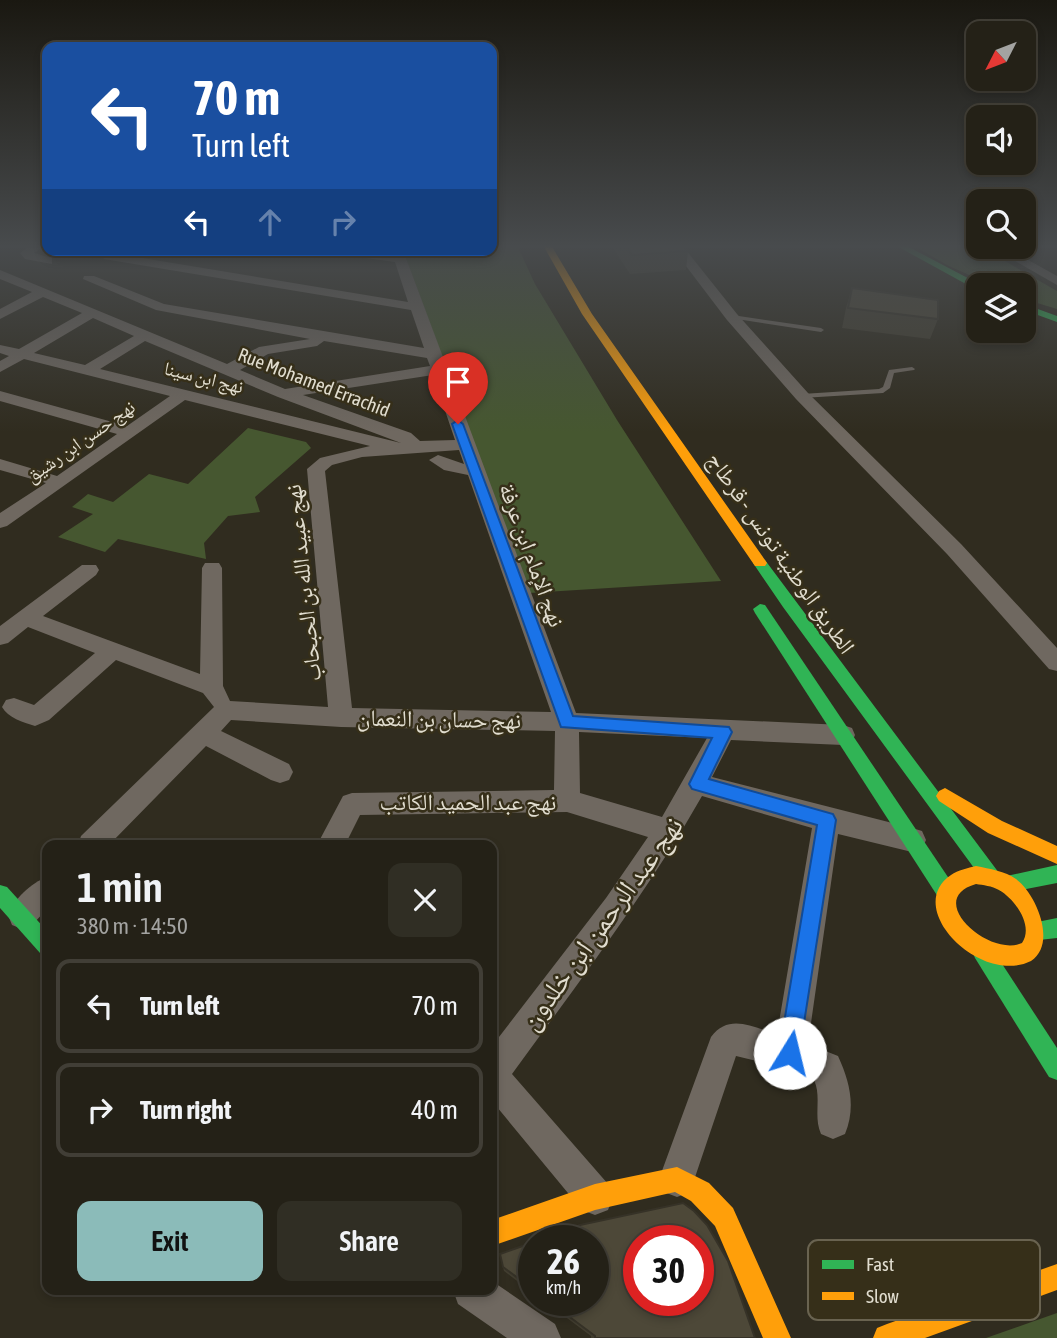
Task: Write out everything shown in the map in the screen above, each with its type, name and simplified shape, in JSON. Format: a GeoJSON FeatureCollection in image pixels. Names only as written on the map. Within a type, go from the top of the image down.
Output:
{"type":"FeatureCollection","features":[{"type":"Feature","properties":{"kind":"main road","name":"الطريق الوطنية تونس - قرطاج"},"geometry":{"type":"LineString","coordinates":[[583,307],[819,649],[999,881]]}},
{"type":"Feature","properties":{"kind":"main road"},"geometry":{"type":"LineString","coordinates":[[1037,307],[1057,313]]}},
{"type":"Feature","properties":{"kind":"main road"},"geometry":{"type":"LineString","coordinates":[[1036,309],[1057,319]]}},
{"type":"Feature","properties":{"kind":"main road"},"geometry":{"type":"LineString","coordinates":[[752,598],[947,893]]}},
{"type":"Feature","properties":{"kind":"main road"},"geometry":{"type":"LineString","coordinates":[[922,779],[995,827],[1057,855]]}},
{"type":"Feature","properties":{"kind":"main road"},"geometry":{"type":"LineString","coordinates":[[1040,941],[1029,905],[999,881],[976,874],[963,876],[952,883],[947,893],[949,918],[957,930],[982,951],[1057,1069]]}},
{"type":"Feature","properties":{"kind":"main road"},"geometry":{"type":"LineString","coordinates":[[999,881],[1057,874]]}},
{"type":"Feature","properties":{"kind":"main road"},"geometry":{"type":"LineString","coordinates":[[0,894],[42,940]]}},
{"type":"Feature","properties":{"kind":"main road"},"geometry":{"type":"LineString","coordinates":[[982,951],[1003,958],[1023,956],[1057,928]]}},
{"type":"Feature","properties":{"kind":"main road"},"geometry":{"type":"LineString","coordinates":[[497,1231],[595,1197],[677,1179],[700,1192],[723,1217],[777,1338]]}},
{"type":"Feature","properties":{"kind":"main road"},"geometry":{"type":"LineString","coordinates":[[1040,1283],[1057,1277]]}},
{"type":"Feature","properties":{"kind":"main road"},"geometry":{"type":"LineString","coordinates":[[887,1338],[937,1320]]}},
{"type":"Feature","properties":{"kind":"street","name":"Rue Mohamed Errachid"},"geometry":{"type":"LineString","coordinates":[[79,307],[284,394],[389,431],[405,438],[419,449]]}},
{"type":"Feature","properties":{"kind":"street"},"geometry":{"type":"LineString","coordinates":[[163,307],[435,361]]}},
{"type":"Feature","properties":{"kind":"street","name":"نهج الإمام ابن عرفة"},"geometry":{"type":"LineString","coordinates":[[415,307],[566,722],[567,801]]}},
{"type":"Feature","properties":{"kind":"street"},"geometry":{"type":"LineString","coordinates":[[725,307],[802,396],[954,549],[1057,663]]}},
{"type":"Feature","properties":{"kind":"street"},"geometry":{"type":"LineString","coordinates":[[0,368],[92,313]]}},
{"type":"Feature","properties":{"kind":"street"},"geometry":{"type":"LineString","coordinates":[[88,370],[146,334]]}},
{"type":"Feature","properties":{"kind":"street"},"geometry":{"type":"LineString","coordinates":[[228,370],[264,350],[333,339]]}},
{"type":"Feature","properties":{"kind":"street","name":"نهج ابن سينا"},"geometry":{"type":"LineString","coordinates":[[0,349],[397,448]]}},
{"type":"Feature","properties":{"kind":"street"},"geometry":{"type":"LineString","coordinates":[[284,394],[435,361]]}},
{"type":"Feature","properties":{"kind":"street","name":"نهج حسن ابن رشيق"},"geometry":{"type":"LineString","coordinates":[[0,522],[183,394]]}},
{"type":"Feature","properties":{"kind":"street"},"geometry":{"type":"LineString","coordinates":[[0,396],[130,432]]}},
{"type":"Feature","properties":{"kind":"street","name":"نهج عبيد الله بن الحبحاب"},"geometry":{"type":"LineString","coordinates":[[341,717],[316,469],[321,462],[331,457],[397,448],[419,449],[466,444]]}},
{"type":"Feature","properties":{"kind":"street"},"geometry":{"type":"LineString","coordinates":[[438,460],[450,466],[476,472]]}},
{"type":"Feature","properties":{"kind":"street"},"geometry":{"type":"LineString","coordinates":[[0,464],[60,482]]}},
{"type":"Feature","properties":{"kind":"street"},"geometry":{"type":"LineString","coordinates":[[97,840],[226,710],[211,687],[212,568]]}},
{"type":"Feature","properties":{"kind":"street"},"geometry":{"type":"LineString","coordinates":[[0,637],[89,570]]}},
{"type":"Feature","properties":{"kind":"street"},"geometry":{"type":"LineString","coordinates":[[26,618],[211,687]]}},
{"type":"Feature","properties":{"kind":"street"},"geometry":{"type":"LineString","coordinates":[[14,707],[35,716],[41,713],[112,651]]}},
{"type":"Feature","properties":{"kind":"street","name":"نهج حسان بن النعمان"},"geometry":{"type":"LineString","coordinates":[[226,710],[341,717],[566,722],[723,732],[843,735]]}},
{"type":"Feature","properties":{"kind":"street","name":"نهج عبد الرحمن ابن خلدون"},"geometry":{"type":"LineString","coordinates":[[497,1067],[624,899],[698,784],[723,732]]}},
{"type":"Feature","properties":{"kind":"street"},"geometry":{"type":"LineString","coordinates":[[203,733],[280,772]]}},
{"type":"Feature","properties":{"kind":"street"},"geometry":{"type":"LineString","coordinates":[[698,784],[827,820],[912,840]]}},
{"type":"Feature","properties":{"kind":"street","name":"نهج عبد الحميد الكاتب"},"geometry":{"type":"LineString","coordinates":[[334,840],[352,804],[567,801],[669,831]]}},
{"type":"Feature","properties":{"kind":"street"},"geometry":{"type":"LineString","coordinates":[[790,1053],[827,820]]}},
{"type":"Feature","properties":{"kind":"street"},"geometry":{"type":"LineString","coordinates":[[22,915],[42,895]]}},
{"type":"Feature","properties":{"kind":"street"},"geometry":{"type":"LineString","coordinates":[[677,1179],[726,1041],[735,1037],[819,1064],[831,1077],[833,1122]]}},
{"type":"Feature","properties":{"kind":"street"},"geometry":{"type":"LineString","coordinates":[[497,1080],[595,1197]]}},
{"type":"Feature","properties":{"kind":"street"},"geometry":{"type":"LineString","coordinates":[[479,1295],[541,1338]]}},
{"type":"Feature","properties":{"kind":"lane"},"geometry":{"type":"LineString","coordinates":[[732,317],[821,330]]}},
{"type":"Feature","properties":{"kind":"lane"},"geometry":{"type":"LineString","coordinates":[[802,396],[880,391],[886,388],[891,371],[912,369]]}},
{"type":"Feature","properties":{"kind":"green space"},"geometry":{"type":"Polygon","coordinates":[[[424,307],[549,307],[617,420],[721,581],[529,593],[424,307]]]}},
{"type":"Feature","properties":{"kind":"green space"},"geometry":{"type":"Polygon","coordinates":[[[248,428],[306,442],[311,448],[255,497],[260,512],[228,516],[204,543],[206,559],[118,539],[105,552],[58,537],[93,514],[72,507],[88,494],[113,502],[149,474],[188,484],[248,428]]]}},
{"type":"Feature","properties":{"kind":"green space"},"geometry":{"type":"Polygon","coordinates":[[[1057,1313],[1057,1338],[986,1338],[1040,1320],[1057,1313]]]}},
{"type":"Feature","properties":{"kind":"building"},"geometry":{"type":"Polygon","coordinates":[[[938,307],[938,319],[848,308],[938,307]]]}},
{"type":"Feature","properties":{"kind":"building"},"geometry":{"type":"Polygon","coordinates":[[[683,1203],[707,1225],[623,1225],[623,1316],[714,1316],[714,1237],[728,1261],[755,1338],[595,1338],[568,1316],[609,1316],[609,1225],[580,1225],[683,1203]]]}},
{"type":"Feature","properties":{"kind":"building"},"geometry":{"type":"Polygon","coordinates":[[[518,1248],[518,1278],[503,1267],[500,1254],[518,1248]]]}},
{"type":"Feature","properties":{"kind":"traffic: fast"},"geometry":{"type":"LineString","coordinates":[[1036,311],[1057,319]]}},
{"type":"Feature","properties":{"kind":"traffic: fast"},"geometry":{"type":"LineString","coordinates":[[760,563],[992,877]]}},
{"type":"Feature","properties":{"kind":"traffic: fast"},"geometry":{"type":"LineString","coordinates":[[760,609],[947,893]]}},
{"type":"Feature","properties":{"kind":"traffic: fast"},"geometry":{"type":"LineString","coordinates":[[1006,884],[1057,874]]}},
{"type":"Feature","properties":{"kind":"traffic: fast"},"geometry":{"type":"LineString","coordinates":[[0,894],[42,940]]}},
{"type":"Feature","properties":{"kind":"traffic: fast"},"geometry":{"type":"LineString","coordinates":[[1039,930],[1057,928]]}},
{"type":"Feature","properties":{"kind":"traffic: fast"},"geometry":{"type":"LineString","coordinates":[[982,951],[1057,1069]]}},
{"type":"Feature","properties":{"kind":"traffic: slow"},"geometry":{"type":"LineString","coordinates":[[583,307],[760,563]]}},
{"type":"Feature","properties":{"kind":"traffic: slow"},"geometry":{"type":"LineString","coordinates":[[945,796],[995,827],[1057,855]]}},
{"type":"Feature","properties":{"kind":"traffic: slow"},"geometry":{"type":"LineString","coordinates":[[976,875],[1003,882],[1023,899],[1034,921],[1036,932],[1035,942],[1029,951],[1018,956],[1004,957],[989,952],[974,944],[950,920],[945,906],[947,893],[956,882],[976,875]]}},
{"type":"Feature","properties":{"kind":"traffic: slow"},"geometry":{"type":"LineString","coordinates":[[497,1231],[595,1197],[677,1179],[700,1192],[724,1217],[777,1338]]}},
{"type":"Feature","properties":{"kind":"traffic: slow"},"geometry":{"type":"LineString","coordinates":[[1040,1283],[1057,1277]]}},
{"type":"Feature","properties":{"kind":"traffic: slow"},"geometry":{"type":"LineString","coordinates":[[887,1338],[937,1320]]}},
{"type":"Feature","properties":{"kind":"route"},"geometry":{"type":"LineString","coordinates":[[458,424],[566,722],[723,732],[698,784],[827,820],[790,1053]]}}]}
